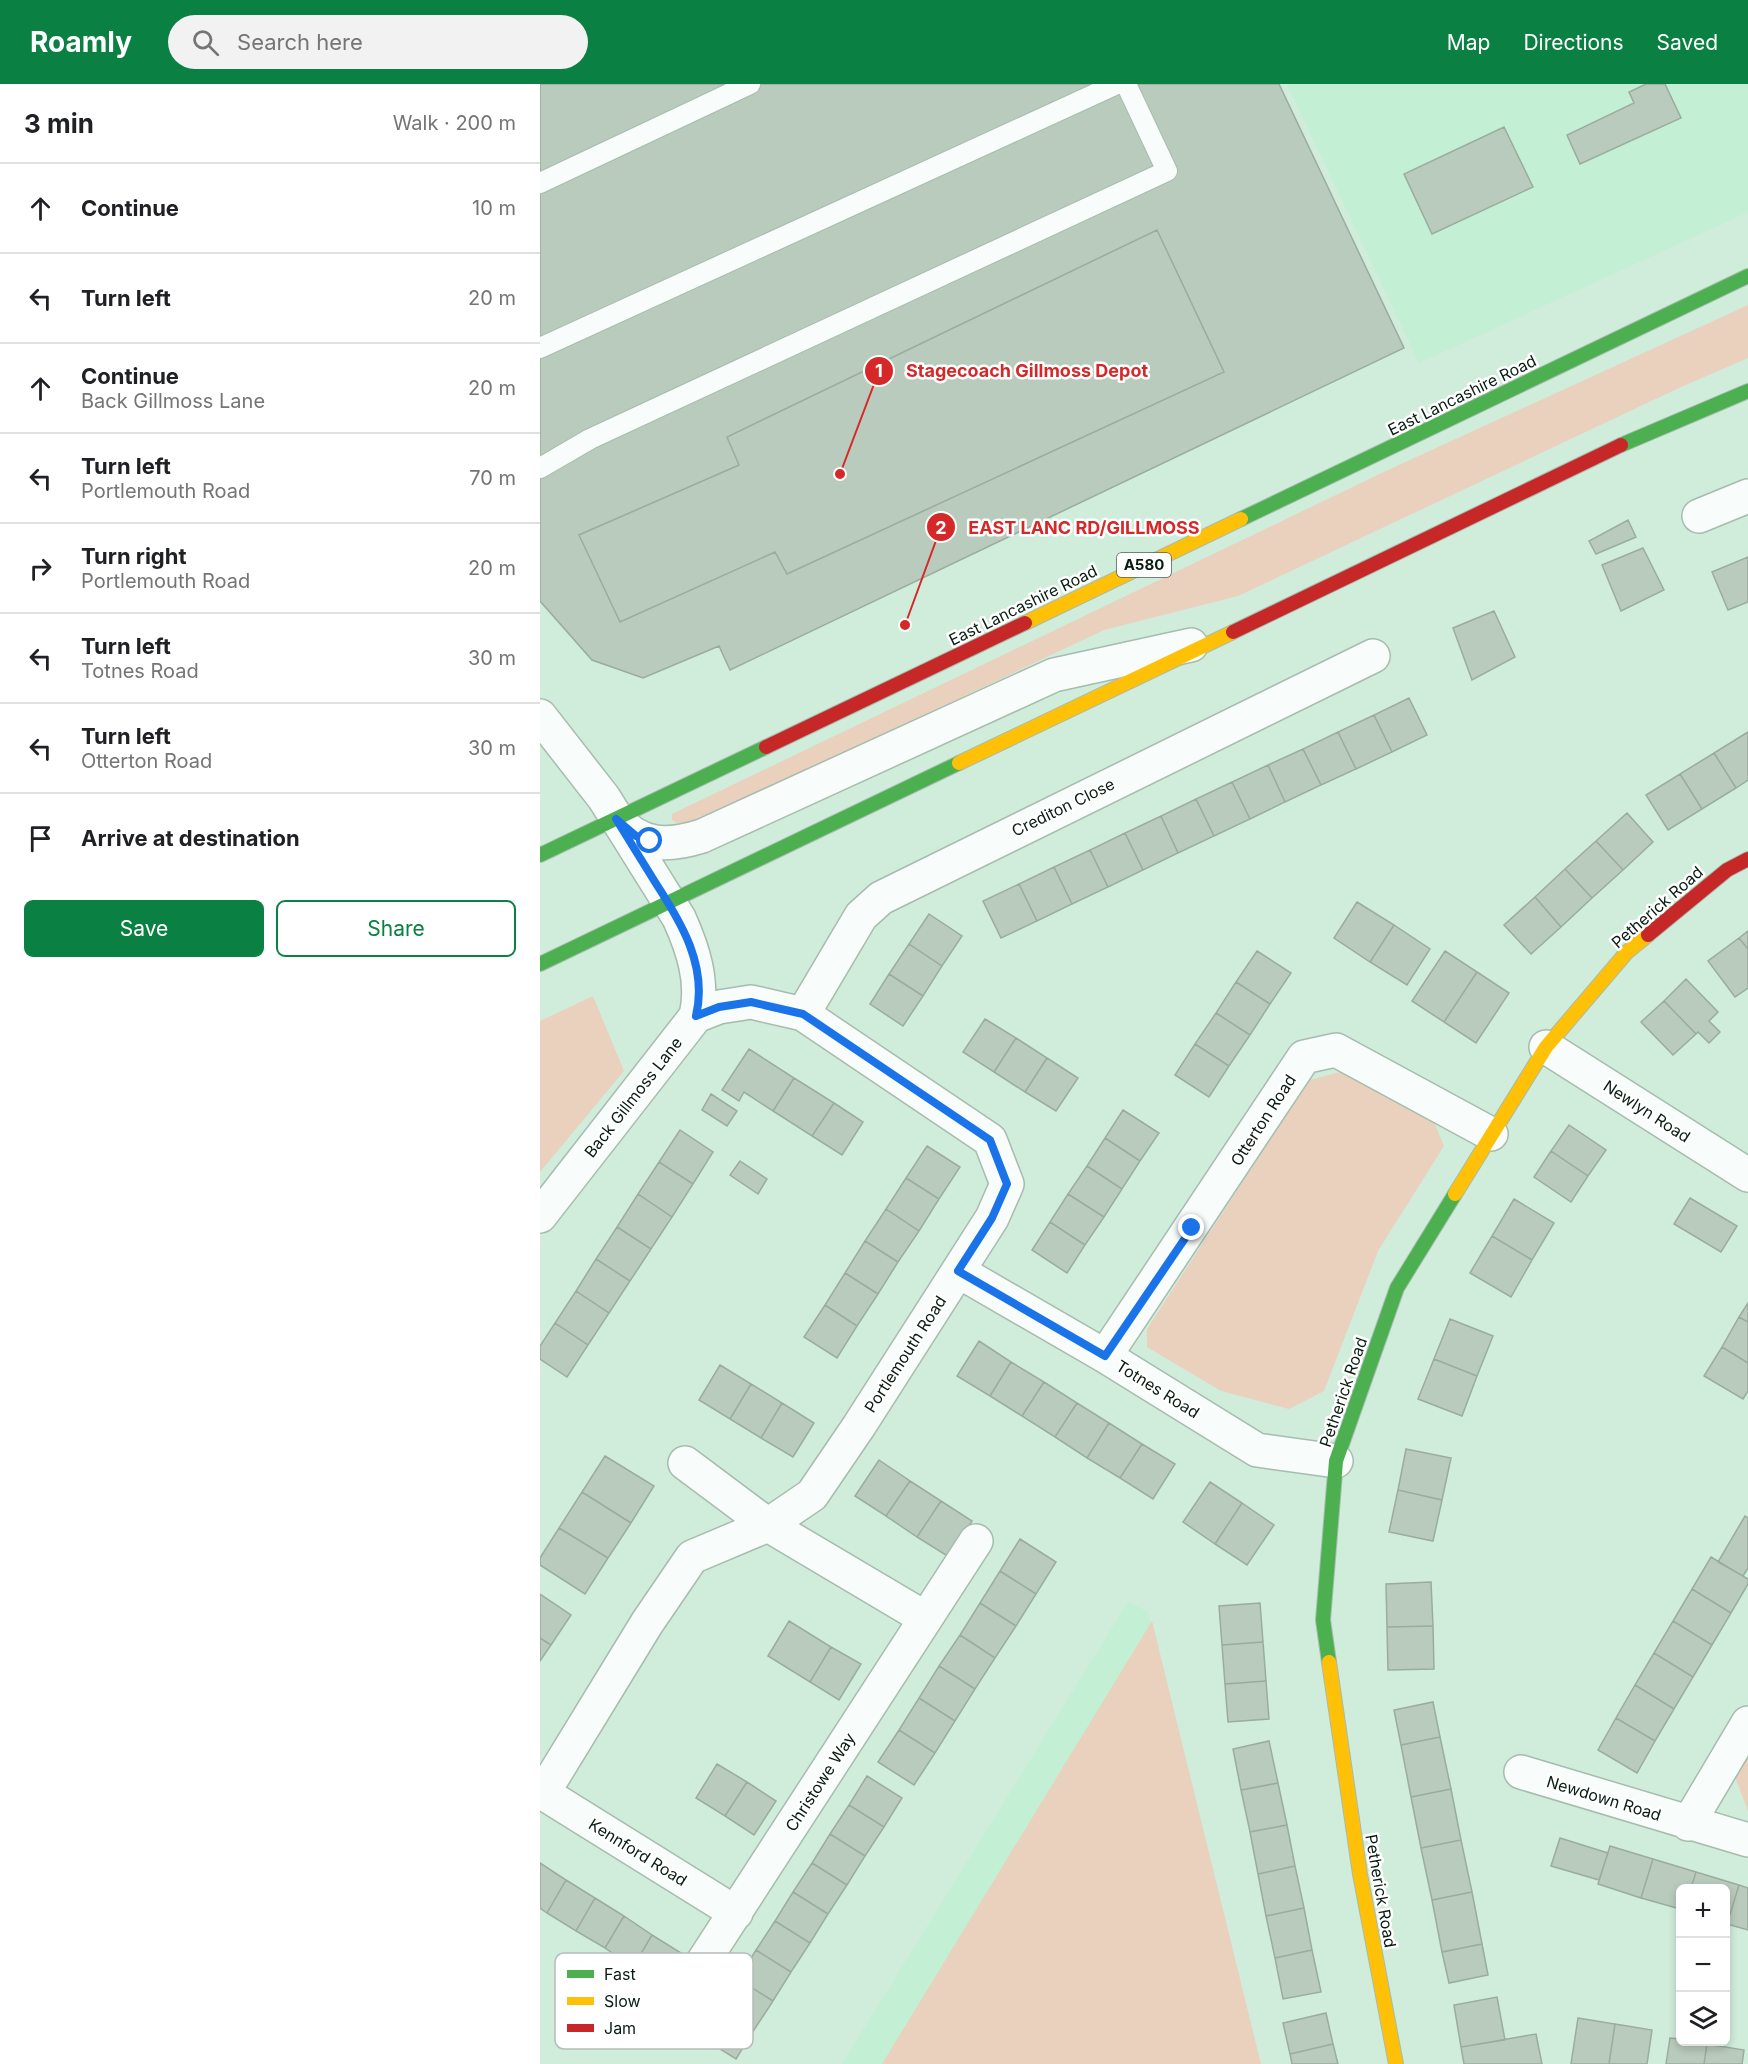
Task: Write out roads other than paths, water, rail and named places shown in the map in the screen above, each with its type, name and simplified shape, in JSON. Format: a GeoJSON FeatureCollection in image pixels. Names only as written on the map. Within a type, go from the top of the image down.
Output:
{"type":"FeatureCollection","features":[{"type":"Feature","properties":{"kind":"main road","name":"East Lancashire Road"},"geometry":{"type":"LineString","coordinates":[[540,855],[1748,276]]}},
{"type":"Feature","properties":{"kind":"main road"},"geometry":{"type":"LineString","coordinates":[[540,964],[1622,445],[1748,391]]}},
{"type":"Feature","properties":{"kind":"main road","name":"Petherick Road"},"geometry":{"type":"LineString","coordinates":[[1396,2064],[1360,1874],[1323,1620],[1336,1461],[1397,1288],[1546,1047],[1627,952],[1727,870],[1748,859]]}},
{"type":"Feature","properties":{"kind":"street"},"geometry":{"type":"LineString","coordinates":[[1699,516],[1748,496]]}},
{"type":"Feature","properties":{"kind":"street"},"geometry":{"type":"LineString","coordinates":[[616,819],[636,836],[650,841],[667,844],[684,842],[702,836],[1054,675],[1217,640]]}},
{"type":"Feature","properties":{"kind":"street","name":"Crediton Close"},"geometry":{"type":"LineString","coordinates":[[803,1014],[861,916],[881,897],[1373,656]]}},
{"type":"Feature","properties":{"kind":"street"},"geometry":{"type":"LineString","coordinates":[[540,717],[588,776],[683,928],[694,959],[699,988],[696,1016]]}},
{"type":"Feature","properties":{"kind":"street","name":"Portlemouth Road"},"geometry":{"type":"LineString","coordinates":[[542,1792],[647,1623],[692,1557],[768,1525],[812,1495],[859,1426],[992,1218],[1007,1184],[990,1140],[803,1014],[751,1002],[719,1007],[696,1016]]}},
{"type":"Feature","properties":{"kind":"street","name":"Back Gillmoss Lane"},"geometry":{"type":"LineString","coordinates":[[540,1216],[696,1016]]}},
{"type":"Feature","properties":{"kind":"street","name":"Newlyn Road"},"geometry":{"type":"LineString","coordinates":[[1546,1047],[1748,1175]]}},
{"type":"Feature","properties":{"kind":"street","name":"Otterton Road"},"geometry":{"type":"LineString","coordinates":[[1105,1356],[1304,1057],[1336,1050],[1491,1134]]}},
{"type":"Feature","properties":{"kind":"street","name":"Totnes Road"},"geometry":{"type":"LineString","coordinates":[[958,1271],[1105,1356],[1257,1450],[1336,1461]]}},
{"type":"Feature","properties":{"kind":"street"},"geometry":{"type":"LineString","coordinates":[[685,1463],[768,1525],[925,1618]]}},
{"type":"Feature","properties":{"kind":"street","name":"Christowe Way"},"geometry":{"type":"LineString","coordinates":[[709,1953],[976,1541]]}},
{"type":"Feature","properties":{"kind":"street"},"geometry":{"type":"LineString","coordinates":[[1688,1824],[1748,1723]]}},
{"type":"Feature","properties":{"kind":"street","name":"Newdown Road"},"geometry":{"type":"LineString","coordinates":[[1521,1772],[1688,1824],[1748,1840]]}},
{"type":"Feature","properties":{"kind":"street","name":"Kennford Road"},"geometry":{"type":"LineString","coordinates":[[542,1792],[736,1912]]}},
{"type":"Feature","properties":{"kind":"lane"},"geometry":{"type":"LineString","coordinates":[[540,183],[750,84]]}},
{"type":"Feature","properties":{"kind":"lane"},"geometry":{"type":"LineString","coordinates":[[540,348],[1117,84]]}},
{"type":"Feature","properties":{"kind":"lane"},"geometry":{"type":"LineString","coordinates":[[540,468],[590,439],[1167,171],[1126,84]]}},
{"type":"Feature","properties":{"kind":"place","name":"Stagecoach Gillmoss Depot"},"geometry":{"type":"Point","coordinates":[840,474]}},
{"type":"Feature","properties":{"kind":"place","name":"EAST LANC RD/GILLMOSS"},"geometry":{"type":"Point","coordinates":[905,625]}}]}
